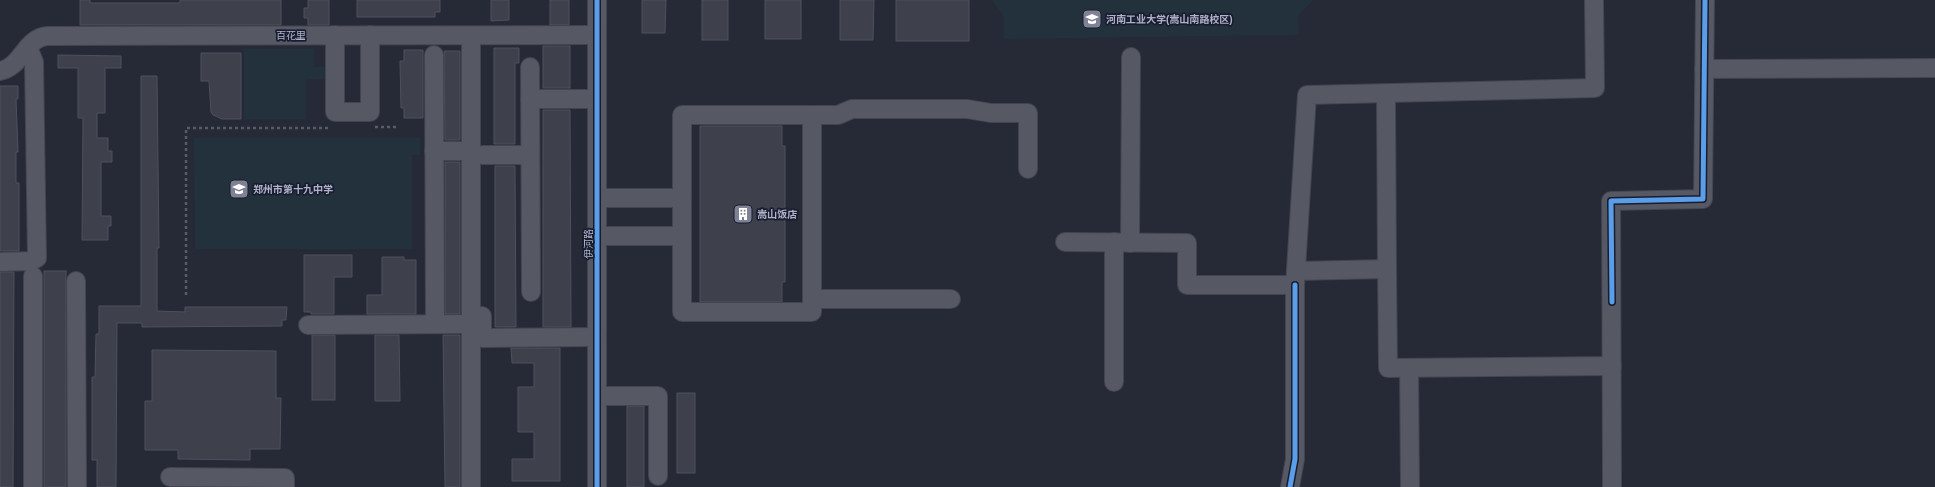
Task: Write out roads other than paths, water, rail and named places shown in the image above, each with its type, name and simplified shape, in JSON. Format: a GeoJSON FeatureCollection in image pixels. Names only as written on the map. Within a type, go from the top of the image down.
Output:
{"type":"FeatureCollection","features":[{"type":"Feature","properties":{"kind":"street","name":"伊河路"},"geometry":{"type":"LineString","coordinates":[[597,0],[597,487]]}},
{"type":"Feature","properties":{"kind":"street"},"geometry":{"type":"LineString","coordinates":[[1290,487],[1295,459],[1296,278],[1307,95],[1595,88],[1594,0]]}},
{"type":"Feature","properties":{"kind":"street"},"geometry":{"type":"LineString","coordinates":[[1612,487],[1611,201],[1703,199],[1705,0]]}},
{"type":"Feature","properties":{"kind":"street"},"geometry":{"type":"LineString","coordinates":[[335,35],[335,112],[370,112],[370,35]]}},
{"type":"Feature","properties":{"kind":"street","name":"百花里"},"geometry":{"type":"LineString","coordinates":[[0,71],[11,68],[33,41],[40,36],[597,35]]}},
{"type":"Feature","properties":{"kind":"street"},"geometry":{"type":"LineString","coordinates":[[470,42],[476,153],[482,338],[597,337]]}},
{"type":"Feature","properties":{"kind":"street"},"geometry":{"type":"LineString","coordinates":[[0,262],[31,262],[37,258],[34,62],[28,47]]}},
{"type":"Feature","properties":{"kind":"street"},"geometry":{"type":"LineString","coordinates":[[434,55],[435,324]]}},
{"type":"Feature","properties":{"kind":"street"},"geometry":{"type":"LineString","coordinates":[[1114,382],[1130,57]]}},
{"type":"Feature","properties":{"kind":"street"},"geometry":{"type":"LineString","coordinates":[[530,67],[531,292]]}},
{"type":"Feature","properties":{"kind":"street"},"geometry":{"type":"LineString","coordinates":[[1704,69],[1935,68]]}},
{"type":"Feature","properties":{"kind":"street"},"geometry":{"type":"LineString","coordinates":[[471,487],[471,324],[476,153],[482,97]]}},
{"type":"Feature","properties":{"kind":"street"},"geometry":{"type":"LineString","coordinates":[[530,99],[597,99]]}},
{"type":"Feature","properties":{"kind":"street"},"geometry":{"type":"LineString","coordinates":[[1386,101],[1388,368],[1612,366]]}},
{"type":"Feature","properties":{"kind":"street"},"geometry":{"type":"LineString","coordinates":[[812,115],[812,312],[682,312],[682,115],[812,115],[838,115],[852,109],[967,109],[991,113],[1028,113],[1028,169]]}},
{"type":"Feature","properties":{"kind":"street"},"geometry":{"type":"LineString","coordinates":[[434,152],[530,155]]}},
{"type":"Feature","properties":{"kind":"street"},"geometry":{"type":"LineString","coordinates":[[597,198],[682,198]]}},
{"type":"Feature","properties":{"kind":"street"},"geometry":{"type":"LineString","coordinates":[[597,236],[682,236]]}},
{"type":"Feature","properties":{"kind":"street"},"geometry":{"type":"LineString","coordinates":[[1065,242],[1187,243],[1187,285],[1387,270]]}},
{"type":"Feature","properties":{"kind":"street"},"geometry":{"type":"LineString","coordinates":[[33,276],[33,487]]}},
{"type":"Feature","properties":{"kind":"street"},"geometry":{"type":"LineString","coordinates":[[76,281],[78,487]]}},
{"type":"Feature","properties":{"kind":"street"},"geometry":{"type":"LineString","coordinates":[[812,299],[951,299]]}},
{"type":"Feature","properties":{"kind":"street"},"geometry":{"type":"LineString","coordinates":[[308,325],[471,324]]}},
{"type":"Feature","properties":{"kind":"street"},"geometry":{"type":"LineString","coordinates":[[1409,368],[1410,487]]}},
{"type":"Feature","properties":{"kind":"street"},"geometry":{"type":"LineString","coordinates":[[597,396],[658,396],[658,476]]}},
{"type":"Feature","properties":{"kind":"street"},"geometry":{"type":"LineString","coordinates":[[170,477],[285,478],[285,487]]}},
{"type":"Feature","properties":{"kind":"place","name":"河南工业大学(嵩山南路校区)"},"geometry":{"type":"Point","coordinates":[1092,19]}},
{"type":"Feature","properties":{"kind":"place","name":"郑州市第十九中学"},"geometry":{"type":"Point","coordinates":[239,189]}},
{"type":"Feature","properties":{"kind":"place","name":"嵩山饭店"},"geometry":{"type":"Point","coordinates":[743,214]}}]}
